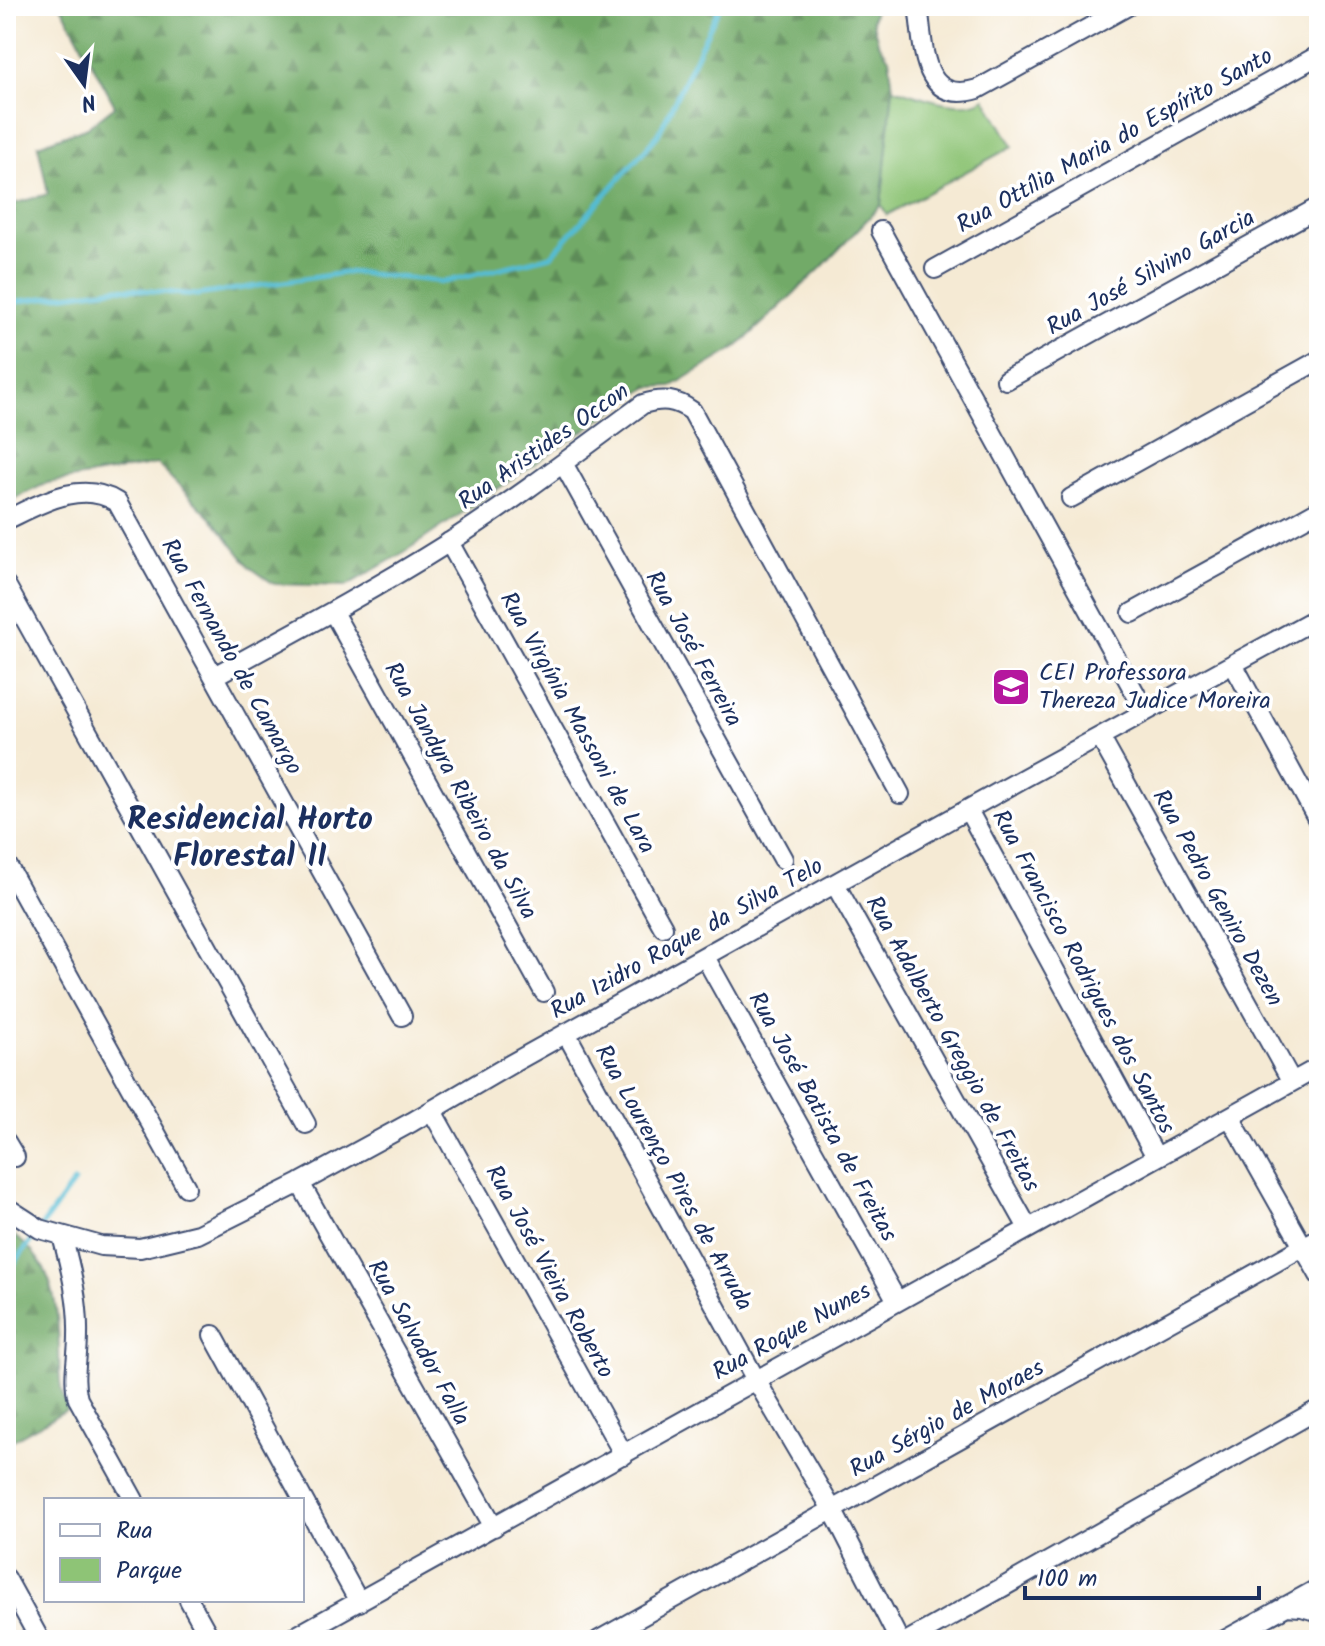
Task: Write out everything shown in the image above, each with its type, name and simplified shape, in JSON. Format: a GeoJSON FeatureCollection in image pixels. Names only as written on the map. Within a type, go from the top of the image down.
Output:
{"type":"FeatureCollection","features":[{"type":"Feature","properties":{"kind":"street"},"geometry":{"type":"LineString","coordinates":[[918,6],[930,75],[941,86],[965,93],[978,89],[1128,6]]}},
{"type":"Feature","properties":{"kind":"street","name":"Rua Ottília Maria do Espírito Santo"},"geometry":{"type":"LineString","coordinates":[[935,269],[1319,55]]}},
{"type":"Feature","properties":{"kind":"street","name":"Rua José Silvino Garcia"},"geometry":{"type":"LineString","coordinates":[[1006,380],[1319,207]]}},
{"type":"Feature","properties":{"kind":"street"},"geometry":{"type":"LineString","coordinates":[[881,231],[1145,711]]}},
{"type":"Feature","properties":{"kind":"street"},"geometry":{"type":"LineString","coordinates":[[1071,498],[1319,360]]}},
{"type":"Feature","properties":{"kind":"street","name":"Rua Aristides Occon"},"geometry":{"type":"LineString","coordinates":[[214,676],[333,612],[449,542],[643,404],[669,400],[692,411],[900,794]]}},
{"type":"Feature","properties":{"kind":"street","name":"Rua José Ferreira"},"geometry":{"type":"LineString","coordinates":[[563,463],[783,859]]}},
{"type":"Feature","properties":{"kind":"street","name":"Rua Fernando de Camargo"},"geometry":{"type":"LineString","coordinates":[[6,520],[56,497],[93,492],[117,502],[402,1016]]}},
{"type":"Feature","properties":{"kind":"street"},"geometry":{"type":"LineString","coordinates":[[1132,613],[1319,510]]}},
{"type":"Feature","properties":{"kind":"street","name":"Rua Virgínia Massoni de Lara"},"geometry":{"type":"LineString","coordinates":[[449,542],[663,927]]}},
{"type":"Feature","properties":{"kind":"street"},"geometry":{"type":"LineString","coordinates":[[6,585],[306,1124]]}},
{"type":"Feature","properties":{"kind":"street","name":"Rua Jandyra Ribeiro da Silva"},"geometry":{"type":"LineString","coordinates":[[333,612],[544,992]]}},
{"type":"Feature","properties":{"kind":"street","name":"Rua Izidro Roque da Silva Telo"},"geometry":{"type":"LineString","coordinates":[[6,1207],[40,1229],[101,1246],[140,1248],[198,1234],[432,1111],[566,1033],[1319,617]]}},
{"type":"Feature","properties":{"kind":"street"},"geometry":{"type":"LineString","coordinates":[[1233,664],[1319,822]]}},
{"type":"Feature","properties":{"kind":"street","name":"Rua Pedro Geniro Dezen"},"geometry":{"type":"LineString","coordinates":[[1100,737],[1292,1082]]}},
{"type":"Feature","properties":{"kind":"street","name":"Rua Francisco Rodrigues dos Santos"},"geometry":{"type":"LineString","coordinates":[[968,810],[1156,1157]]}},
{"type":"Feature","properties":{"kind":"street"},"geometry":{"type":"LineString","coordinates":[[6,863],[186,1187]]}},
{"type":"Feature","properties":{"kind":"street","name":"Rua Adalberto Greggio de Freitas"},"geometry":{"type":"LineString","coordinates":[[835,884],[1028,1228]]}},
{"type":"Feature","properties":{"kind":"street","name":"Rua José Batista de Freitas"},"geometry":{"type":"LineString","coordinates":[[705,957],[897,1301]]}},
{"type":"Feature","properties":{"kind":"street","name":"Rua Lourenço Pires de Arruda"},"geometry":{"type":"LineString","coordinates":[[566,1033],[756,1380],[833,1511],[899,1640]]}},
{"type":"Feature","properties":{"kind":"street","name":"Rua Roque Nunes"},"geometry":{"type":"LineString","coordinates":[[289,1640],[1319,1067]]}},
{"type":"Feature","properties":{"kind":"street","name":"Rua José Vieira Roberto"},"geometry":{"type":"LineString","coordinates":[[432,1111],[624,1455]]}},
{"type":"Feature","properties":{"kind":"street"},"geometry":{"type":"LineString","coordinates":[[1230,1117],[1312,1242],[1319,1275]]}},
{"type":"Feature","properties":{"kind":"street","name":"Rua Salvador Falla"},"geometry":{"type":"LineString","coordinates":[[300,1183],[494,1527]]}},
{"type":"Feature","properties":{"kind":"street"},"geometry":{"type":"LineString","coordinates":[[62,1236],[74,1278],[79,1335],[74,1386],[78,1399],[133,1498]]}},
{"type":"Feature","properties":{"kind":"street","name":"Rua Sérgio de Moraes"},"geometry":{"type":"LineString","coordinates":[[599,1640],[1312,1242]]}},
{"type":"Feature","properties":{"kind":"street"},"geometry":{"type":"LineString","coordinates":[[213,1335],[302,1498]]}},
{"type":"Feature","properties":{"kind":"street"},"geometry":{"type":"LineString","coordinates":[[909,1640],[1319,1409]]}},
{"type":"Feature","properties":{"kind":"street"},"geometry":{"type":"LineString","coordinates":[[304,1501],[359,1602]]}},
{"type":"Feature","properties":{"kind":"street"},"geometry":{"type":"LineString","coordinates":[[6,1578],[40,1640]]}},
{"type":"Feature","properties":{"kind":"street"},"geometry":{"type":"LineString","coordinates":[[1225,1640],[1319,1588]]}},
{"type":"Feature","properties":{"kind":"street"},"geometry":{"type":"LineString","coordinates":[[190,1602],[211,1640]]}},
{"type":"Feature","properties":{"kind":"street"},"geometry":{"type":"LineString","coordinates":[[1285,1606],[1319,1612]]}},
{"type":"Feature","properties":{"kind":"green space"},"geometry":{"type":"Polygon","coordinates":[[[61,6],[876,6],[872,20],[878,42],[889,58],[893,88],[881,205],[822,267],[736,348],[672,386],[650,387],[641,392],[406,551],[346,586],[274,584],[251,568],[214,521],[157,464],[47,483],[6,503],[6,206],[48,194],[38,145],[88,127],[115,106],[61,6]]]}},
{"type":"Feature","properties":{"kind":"green space"},"geometry":{"type":"Polygon","coordinates":[[[893,88],[952,104],[985,98],[1013,146],[887,215],[881,205],[893,88]]]}},
{"type":"Feature","properties":{"kind":"green space"},"geometry":{"type":"Polygon","coordinates":[[[6,1230],[34,1254],[49,1281],[58,1329],[61,1386],[68,1409],[6,1444],[6,1230]]]}},
{"type":"Feature","properties":{"kind":"waterway"},"geometry":{"type":"LineString","coordinates":[[6,308],[20,301],[119,288],[197,295],[350,272],[444,282],[551,256],[658,135],[720,6]]}},
{"type":"Feature","properties":{"kind":"waterway"},"geometry":{"type":"LineString","coordinates":[[6,1275],[74,1182]]}},
{"type":"Feature","properties":{"kind":"place","name":"CEI Professora Thereza Judice Moreira"},"geometry":{"type":"Point","coordinates":[1011,687]}},
{"type":"Feature","properties":{"kind":"district","name":"Residencial Horto Florestal II"},"geometry":{"type":"Point","coordinates":[250,838]}}]}
